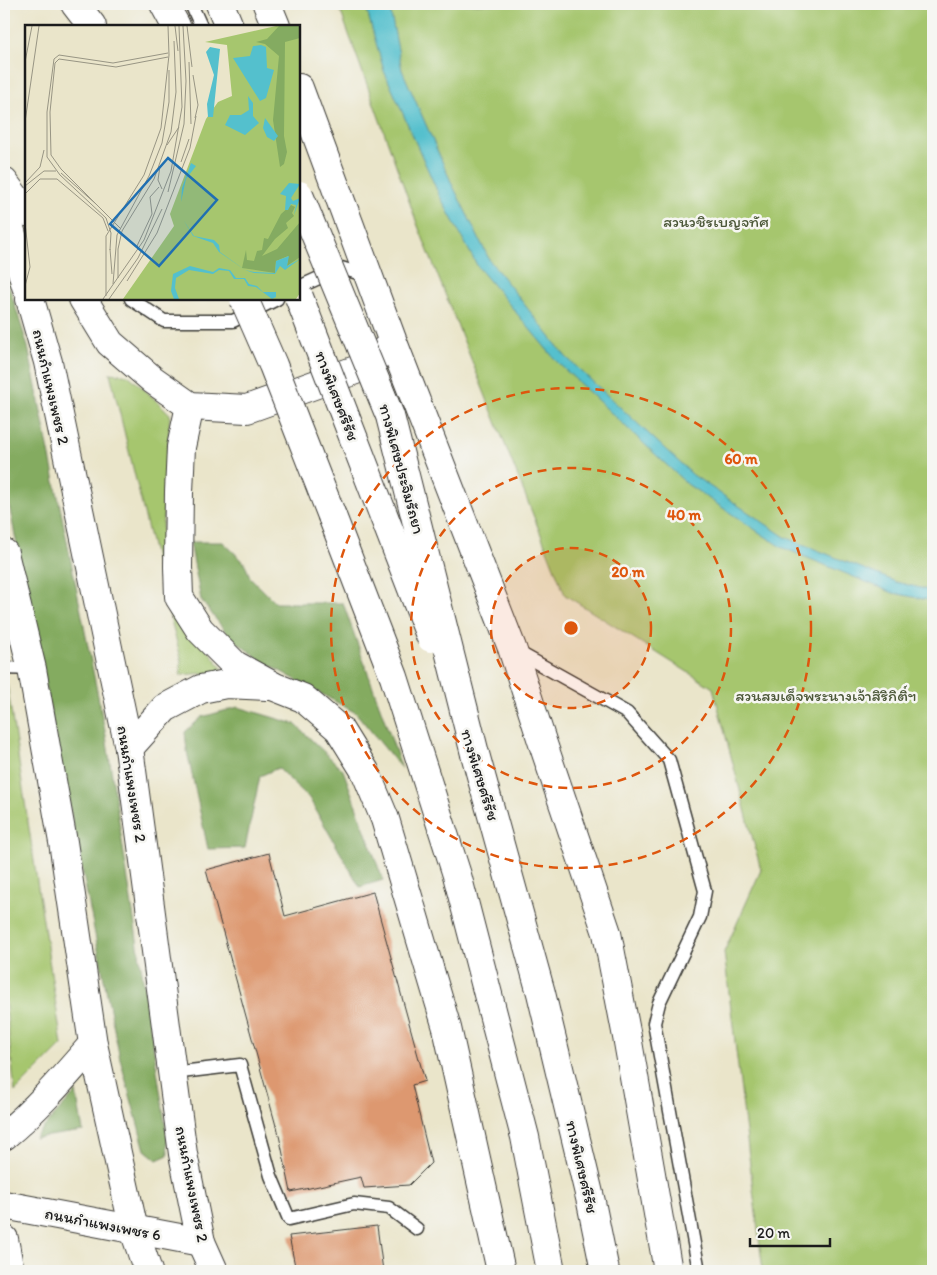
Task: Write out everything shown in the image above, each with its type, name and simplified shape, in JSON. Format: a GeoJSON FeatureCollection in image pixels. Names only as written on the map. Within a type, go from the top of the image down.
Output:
{"type":"FeatureCollection","features":[{"type":"Feature","properties":{"kind":"main road"},"geometry":{"type":"LineString","coordinates":[[75,4],[91,25]]}},
{"type":"Feature","properties":{"kind":"main road"},"geometry":{"type":"LineString","coordinates":[[97,4],[109,25]]}},
{"type":"Feature","properties":{"kind":"main road"},"geometry":{"type":"LineString","coordinates":[[164,4],[175,25]]}},
{"type":"Feature","properties":{"kind":"main road"},"geometry":{"type":"LineString","coordinates":[[220,4],[230,25]]}},
{"type":"Feature","properties":{"kind":"main road"},"geometry":{"type":"LineString","coordinates":[[268,4],[276,25]]}},
{"type":"Feature","properties":{"kind":"main road"},"geometry":{"type":"LineString","coordinates":[[300,91],[393,342],[512,648],[607,933],[668,1271]]}},
{"type":"Feature","properties":{"kind":"main road"},"geometry":{"type":"LineString","coordinates":[[4,182],[25,211]]}},
{"type":"Feature","properties":{"kind":"main road","name":"ทางพิเศษประจิมรัถยา"},"geometry":{"type":"LineString","coordinates":[[300,197],[390,416],[475,754]]}},
{"type":"Feature","properties":{"kind":"main road"},"geometry":{"type":"LineString","coordinates":[[4,206],[25,282]]}},
{"type":"Feature","properties":{"kind":"main road","name":"ทางพิเศษศรีรัช"},"geometry":{"type":"LineString","coordinates":[[300,291],[475,754],[541,993],[591,1202],[604,1271]]}},
{"type":"Feature","properties":{"kind":"main road","name":"ถนนกำแพงเพชร 2"},"geometry":{"type":"LineString","coordinates":[[30,300],[48,362],[129,748],[183,1154],[202,1242],[214,1271]]}},
{"type":"Feature","properties":{"kind":"main road"},"geometry":{"type":"LineString","coordinates":[[84,300],[110,343],[153,380],[190,406],[247,409],[364,367],[393,342]]}},
{"type":"Feature","properties":{"kind":"main road"},"geometry":{"type":"LineString","coordinates":[[244,300],[273,365],[394,677],[457,876],[525,1137],[550,1271]]}},
{"type":"Feature","properties":{"kind":"main road"},"geometry":{"type":"LineString","coordinates":[[190,406],[181,447],[179,597],[200,630],[235,665],[275,687],[303,698],[339,730],[365,771],[385,819],[447,1028],[501,1271]]}},
{"type":"Feature","properties":{"kind":"main road"},"geometry":{"type":"LineString","coordinates":[[4,553],[32,669],[63,842],[93,1044],[134,1230],[148,1271]]}},
{"type":"Feature","properties":{"kind":"main road"},"geometry":{"type":"LineString","coordinates":[[129,748],[165,708],[201,689],[226,684],[275,687]]}},
{"type":"Feature","properties":{"kind":"main road"},"geometry":{"type":"LineString","coordinates":[[4,1136],[52,1091],[93,1044]]}},
{"type":"Feature","properties":{"kind":"main road","name":"ถนนกำแพงเพชร 6"},"geometry":{"type":"LineString","coordinates":[[4,1205],[202,1242]]}},
{"type":"Feature","properties":{"kind":"main road"},"geometry":{"type":"LineString","coordinates":[[4,1238],[10,1271]]}},
{"type":"Feature","properties":{"kind":"lane"},"geometry":{"type":"LineString","coordinates":[[191,4],[200,25]]}},
{"type":"Feature","properties":{"kind":"lane"},"geometry":{"type":"LineString","coordinates":[[300,288],[341,268],[369,276]]}},
{"type":"Feature","properties":{"kind":"lane"},"geometry":{"type":"LineString","coordinates":[[132,300],[164,321],[233,321],[274,300]]}},
{"type":"Feature","properties":{"kind":"lane"},"geometry":{"type":"LineString","coordinates":[[512,648],[627,714],[670,760],[705,891],[700,917],[659,1003],[654,1023],[699,1271]]}},
{"type":"Feature","properties":{"kind":"lane"},"geometry":{"type":"LineString","coordinates":[[4,668],[32,669]]}},
{"type":"Feature","properties":{"kind":"lane"},"geometry":{"type":"LineString","coordinates":[[173,1073],[240,1065],[271,1176],[289,1219],[354,1204],[389,1208],[417,1229]]}},
{"type":"Feature","properties":{"kind":"green space"},"geometry":{"type":"Polygon","coordinates":[[[338,4],[933,4],[933,1271],[763,1271],[724,952],[761,870],[713,688],[565,595],[418,226],[338,4]]]}},
{"type":"Feature","properties":{"kind":"green space"},"geometry":{"type":"Polygon","coordinates":[[[4,270],[28,347],[106,736],[167,1136],[168,1155],[157,1160],[145,1150],[120,1059],[4,480],[4,270]]]}},
{"type":"Feature","properties":{"kind":"green space"},"geometry":{"type":"Polygon","coordinates":[[[110,373],[128,375],[170,414],[158,571],[110,373]]]}},
{"type":"Feature","properties":{"kind":"green space"},"geometry":{"type":"Polygon","coordinates":[[[190,542],[223,542],[244,562],[250,577],[276,603],[343,603],[402,769],[356,713],[262,661],[229,636],[201,600],[190,542]]]}},
{"type":"Feature","properties":{"kind":"green space"},"geometry":{"type":"Polygon","coordinates":[[[158,571],[177,610],[221,667],[221,672],[180,675],[181,658],[158,571]]]}},
{"type":"Feature","properties":{"kind":"green space"},"geometry":{"type":"Polygon","coordinates":[[[4,684],[7,684],[62,1045],[15,1092],[4,988],[4,684]]]}},
{"type":"Feature","properties":{"kind":"green space"},"geometry":{"type":"Polygon","coordinates":[[[238,707],[295,724],[343,770],[383,880],[360,887],[309,798],[278,768],[260,776],[245,848],[208,849],[187,751],[185,732],[202,717],[238,707]]]}},
{"type":"Feature","properties":{"kind":"green space"},"geometry":{"type":"Polygon","coordinates":[[[76,1092],[83,1131],[34,1138],[76,1092]]]}},
{"type":"Feature","properties":{"kind":"water"},"geometry":{"type":"Polygon","coordinates":[[[365,4],[389,4],[402,70],[452,184],[490,261],[566,357],[693,475],[785,537],[896,582],[933,591],[933,601],[893,593],[781,547],[687,484],[559,364],[478,267],[439,195],[384,71],[365,4]]]}},
{"type":"Feature","properties":{"kind":"building"},"geometry":{"type":"Polygon","coordinates":[[[269,853],[285,916],[373,892],[425,1081],[412,1085],[431,1163],[409,1185],[364,1188],[361,1177],[291,1192],[277,1126],[206,870],[269,853]]]}},
{"type":"Feature","properties":{"kind":"building"},"geometry":{"type":"Polygon","coordinates":[[[377,1226],[383,1271],[296,1271],[289,1236],[377,1226]]]}},
{"type":"Feature","properties":{"kind":"park label","name":"สวนวชิรเบญจทัศ"},"geometry":{"type":"Point","coordinates":[716,221]}},
{"type":"Feature","properties":{"kind":"park label","name":"สวนสมเด็จพระนางเจ้าสิริกิติ์ฯ"},"geometry":{"type":"Point","coordinates":[826,695]}}]}
